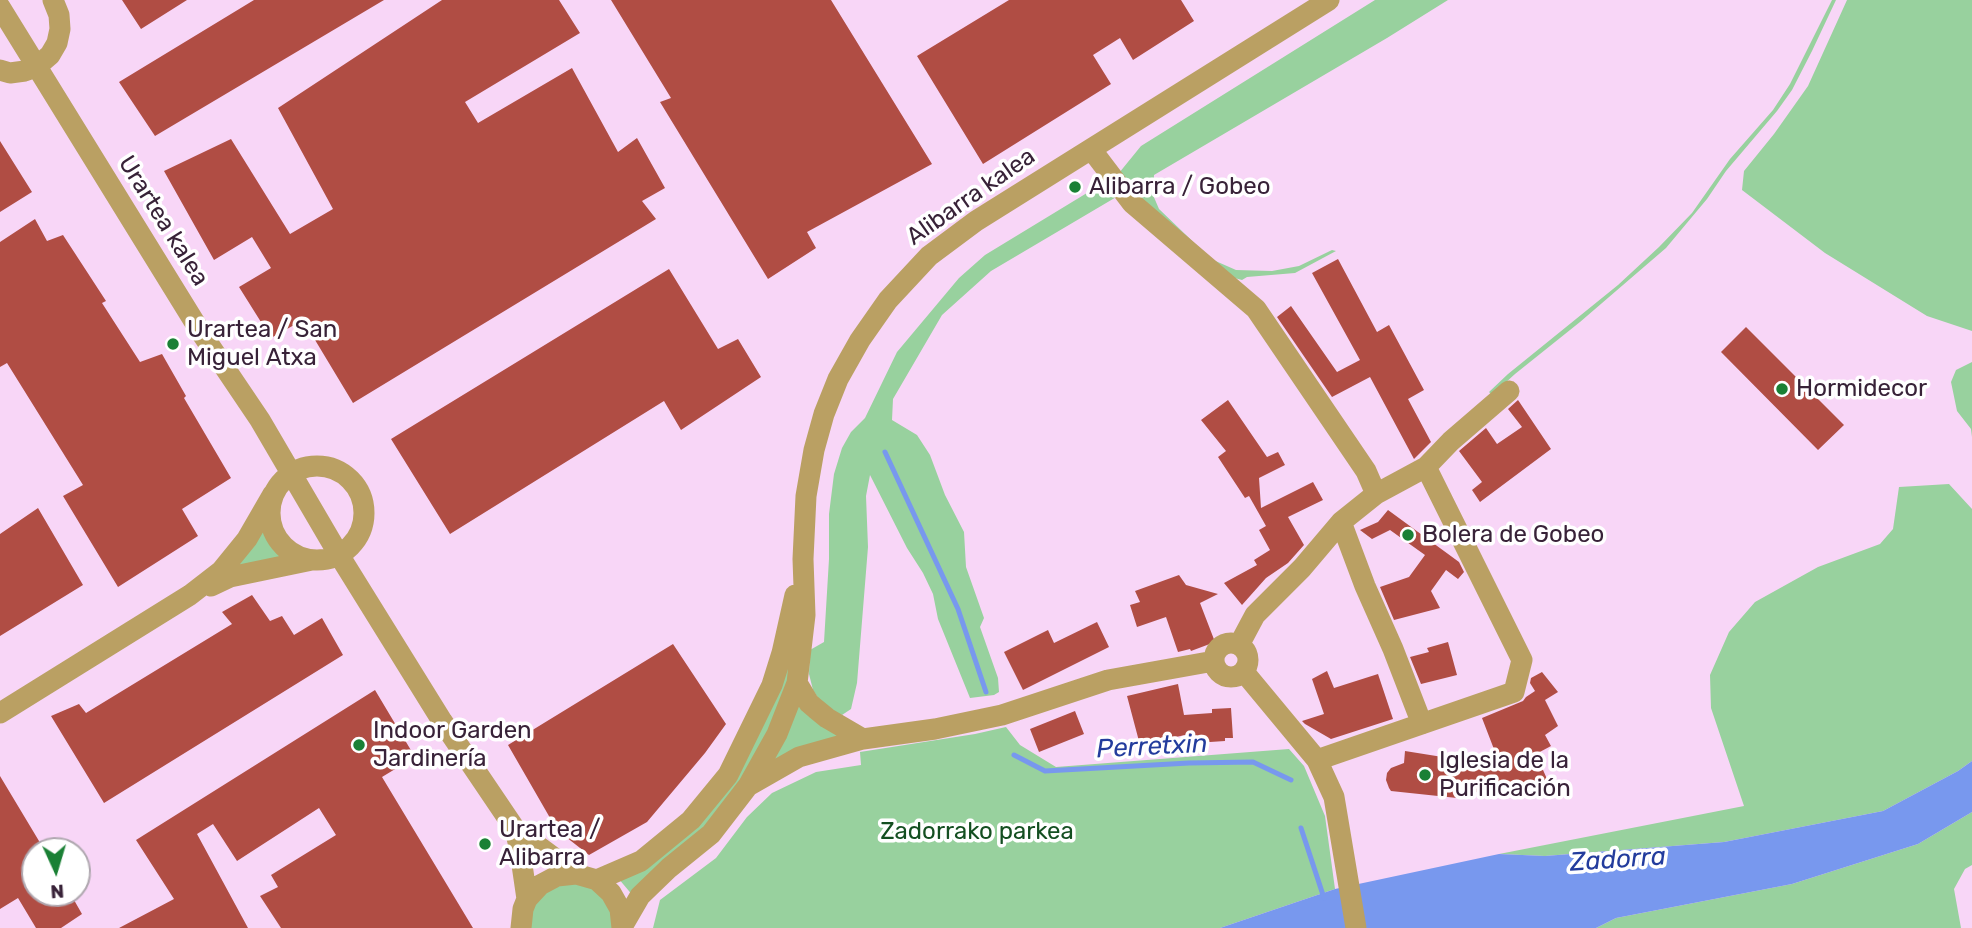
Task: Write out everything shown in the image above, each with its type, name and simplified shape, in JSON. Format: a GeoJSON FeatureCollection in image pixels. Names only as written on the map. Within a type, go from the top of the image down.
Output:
{"type":"FeatureCollection","features":[{"type":"Feature","properties":{"kind":"street"},"geometry":{"type":"LineString","coordinates":[[3,72],[25,71],[36,67],[50,55],[57,43],[60,29],[59,15],[53,0]]}},
{"type":"Feature","properties":{"kind":"street","name":"Alibarra kalea"},"geometry":{"type":"LineString","coordinates":[[622,927],[640,896],[669,867],[711,834],[748,786],[778,733],[797,684],[805,615],[803,559],[806,496],[814,450],[838,379],[888,300],[929,256],[976,220],[1329,0]]}},
{"type":"Feature","properties":{"kind":"street","name":"Urartea kalea"},"geometry":{"type":"LineString","coordinates":[[0,7],[200,331],[261,420],[339,555],[442,721],[515,829],[576,874]]}},
{"type":"Feature","properties":{"kind":"street"},"geometry":{"type":"LineString","coordinates":[[1091,149],[1132,203],[1256,309],[1366,471],[1376,494]]}},
{"type":"Feature","properties":{"kind":"street"},"geometry":{"type":"LineString","coordinates":[[1238,645],[1255,615],[1302,568],[1341,522],[1376,494],[1426,467],[1508,391]]}},
{"type":"Feature","properties":{"kind":"street"},"geometry":{"type":"LineString","coordinates":[[0,713],[190,595],[221,571],[247,539],[273,494],[291,472],[318,465],[331,467],[353,481],[360,492],[365,518],[355,542],[339,555],[230,577],[190,595]]}},
{"type":"Feature","properties":{"kind":"street"},"geometry":{"type":"LineString","coordinates":[[1317,760],[1514,692],[1521,660],[1426,467]]}},
{"type":"Feature","properties":{"kind":"street"},"geometry":{"type":"LineString","coordinates":[[273,494],[271,524],[276,538],[286,549],[299,557],[314,560]]}},
{"type":"Feature","properties":{"kind":"street"},"geometry":{"type":"LineString","coordinates":[[1341,522],[1422,724]]}},
{"type":"Feature","properties":{"kind":"street","name":"Alibarra kalea"},"geometry":{"type":"LineString","coordinates":[[597,880],[641,861],[691,820],[728,775],[772,685],[803,559]]}},
{"type":"Feature","properties":{"kind":"street"},"geometry":{"type":"LineString","coordinates":[[1227,643],[1238,645],[1245,649],[1248,665],[1244,672],[1236,677],[1225,676],[1217,670],[1214,661],[1217,650],[1227,643]]}},
{"type":"Feature","properties":{"kind":"street"},"geometry":{"type":"LineString","coordinates":[[748,786],[799,757],[863,739],[935,729],[1002,715],[1108,680],[1214,661]]}},
{"type":"Feature","properties":{"kind":"street"},"geometry":{"type":"LineString","coordinates":[[1244,672],[1317,760],[1334,797],[1356,928]]}},
{"type":"Feature","properties":{"kind":"street"},"geometry":{"type":"LineString","coordinates":[[797,684],[809,704],[863,739]]}},
{"type":"Feature","properties":{"kind":"street","name":"Urartea kalea"},"geometry":{"type":"LineString","coordinates":[[515,829],[527,899]]}},
{"type":"Feature","properties":{"kind":"street"},"geometry":{"type":"LineString","coordinates":[[520,925],[527,899],[540,884],[557,876],[576,874],[597,880],[611,893],[620,909],[622,927]]}},
{"type":"Feature","properties":{"kind":"green space"},"geometry":{"type":"Polygon","coordinates":[[[1375,0],[1448,0],[1154,175],[1153,195],[1159,209],[1211,259],[1236,270],[1272,271],[1299,266],[1332,250],[1336,251],[1295,273],[1247,277],[1242,280],[1227,276],[1166,226],[1119,173],[1141,146],[1375,0]]]}},
{"type":"Feature","properties":{"kind":"green space"},"geometry":{"type":"Polygon","coordinates":[[[1832,0],[1836,0],[1792,90],[1666,248],[1492,395],[1489,392],[1508,374],[1618,285],[1692,213],[1730,159],[1773,110],[1790,84],[1832,0]]]}},
{"type":"Feature","properties":{"kind":"green space"},"geometry":{"type":"Polygon","coordinates":[[[1847,0],[1972,0],[1972,331],[1927,316],[1825,253],[1742,190],[1744,171],[1808,86],[1847,0]]]}},
{"type":"Feature","properties":{"kind":"green space"},"geometry":{"type":"Polygon","coordinates":[[[1105,182],[1118,196],[991,271],[942,315],[893,399],[892,420],[917,435],[930,455],[945,495],[964,532],[966,567],[984,618],[980,627],[998,678],[999,692],[970,698],[938,619],[933,594],[870,475],[866,496],[868,547],[857,683],[851,709],[842,715],[831,712],[813,690],[809,674],[810,650],[824,642],[829,514],[834,474],[842,448],[851,432],[865,418],[897,352],[959,278],[985,255],[1105,182]]]}},
{"type":"Feature","properties":{"kind":"green space"},"geometry":{"type":"Polygon","coordinates":[[[1972,362],[1972,437],[1971,429],[1957,411],[1951,382],[1956,370],[1972,362]]]}},
{"type":"Feature","properties":{"kind":"green space"},"geometry":{"type":"Polygon","coordinates":[[[1949,484],[1972,509],[1972,761],[1883,811],[1724,842],[1545,856],[1499,854],[1744,806],[1711,708],[1710,675],[1729,632],[1755,602],[1818,567],[1880,544],[1893,529],[1899,487],[1949,484]]]}},
{"type":"Feature","properties":{"kind":"green space"},"geometry":{"type":"Polygon","coordinates":[[[262,522],[267,539],[281,557],[216,578],[262,522]]]}},
{"type":"Feature","properties":{"kind":"green space"},"geometry":{"type":"Polygon","coordinates":[[[784,666],[792,671],[768,739],[713,821],[634,897],[618,878],[698,818],[784,666]]]}},
{"type":"Feature","properties":{"kind":"green space"},"geometry":{"type":"Polygon","coordinates":[[[798,700],[844,736],[766,767],[798,700]]]}},
{"type":"Feature","properties":{"kind":"green space","name":"Zadorrako parkea"},"geometry":{"type":"Polygon","coordinates":[[[1006,727],[1020,745],[1056,767],[1289,749],[1304,766],[1325,816],[1335,889],[1220,928],[653,928],[660,900],[716,858],[747,817],[772,793],[816,772],[861,765],[860,752],[1006,727]]]}},
{"type":"Feature","properties":{"kind":"green space"},"geometry":{"type":"Polygon","coordinates":[[[1972,812],[1972,865],[1965,869],[1954,889],[1961,928],[1596,928],[1616,918],[1792,884],[1918,844],[1972,812]]]}},
{"type":"Feature","properties":{"kind":"green space"},"geometry":{"type":"Polygon","coordinates":[[[562,882],[582,882],[601,892],[612,910],[614,928],[528,928],[531,908],[543,891],[562,882]]]}},
{"type":"Feature","properties":{"kind":"water","name":"Zadorra"},"geometry":{"type":"Polygon","coordinates":[[[1972,761],[1972,812],[1918,844],[1792,884],[1616,918],[1596,928],[1220,928],[1335,889],[1499,854],[1545,856],[1724,842],[1883,811],[1972,761]]]}},
{"type":"Feature","properties":{"kind":"building"},"geometry":{"type":"Polygon","coordinates":[[[122,0],[187,0],[141,29],[122,0]]]}},
{"type":"Feature","properties":{"kind":"building"},"geometry":{"type":"Polygon","coordinates":[[[254,0],[384,0],[155,136],[119,82],[254,0]]]}},
{"type":"Feature","properties":{"kind":"building"},"geometry":{"type":"Polygon","coordinates":[[[442,0],[559,0],[580,33],[465,102],[478,123],[572,68],[618,152],[637,138],[665,188],[642,201],[656,219],[353,403],[303,320],[271,338],[239,287],[271,268],[252,237],[214,260],[164,171],[231,139],[290,234],[333,209],[278,108],[442,0]]]}},
{"type":"Feature","properties":{"kind":"building"},"geometry":{"type":"Polygon","coordinates":[[[611,0],[831,0],[932,164],[807,232],[816,248],[768,279],[660,102],[671,98],[611,0]]]}},
{"type":"Feature","properties":{"kind":"building"},"geometry":{"type":"Polygon","coordinates":[[[1009,0],[1181,0],[1194,21],[1133,60],[1120,38],[1093,55],[1111,84],[983,164],[917,56],[1009,0]]]}},
{"type":"Feature","properties":{"kind":"building"},"geometry":{"type":"Polygon","coordinates":[[[0,141],[32,192],[0,212],[0,141]]]}},
{"type":"Feature","properties":{"kind":"building"},"geometry":{"type":"Polygon","coordinates":[[[35,219],[47,241],[63,235],[106,301],[102,303],[140,362],[162,354],[186,396],[184,398],[231,478],[182,509],[198,536],[118,587],[63,496],[83,485],[7,363],[0,367],[0,242],[35,219]]]}},
{"type":"Feature","properties":{"kind":"building"},"geometry":{"type":"Polygon","coordinates":[[[1338,259],[1377,332],[1389,325],[1424,390],[1408,399],[1431,442],[1414,459],[1370,377],[1332,397],[1277,317],[1291,306],[1337,372],[1360,360],[1312,273],[1338,259]]]}},
{"type":"Feature","properties":{"kind":"building"},"geometry":{"type":"Polygon","coordinates":[[[669,269],[718,349],[738,339],[761,377],[681,430],[664,401],[450,534],[391,439],[669,269]]]}},
{"type":"Feature","properties":{"kind":"building","name":"Hormidecor"},"geometry":{"type":"Polygon","coordinates":[[[1746,327],[1844,425],[1818,450],[1721,352],[1746,327]]]}},
{"type":"Feature","properties":{"kind":"building"},"geometry":{"type":"Polygon","coordinates":[[[1228,400],[1267,457],[1278,452],[1285,465],[1259,478],[1261,508],[1313,482],[1323,500],[1288,517],[1304,545],[1288,563],[1266,578],[1242,605],[1224,583],[1257,565],[1254,560],[1270,550],[1259,530],[1266,526],[1249,496],[1245,498],[1218,457],[1226,451],[1201,420],[1228,400]]]}},
{"type":"Feature","properties":{"kind":"building"},"geometry":{"type":"Polygon","coordinates":[[[1518,400],[1551,449],[1480,502],[1472,490],[1482,482],[1459,451],[1486,428],[1497,444],[1522,427],[1508,409],[1518,400]]]}},
{"type":"Feature","properties":{"kind":"building"},"geometry":{"type":"Polygon","coordinates":[[[38,508],[83,585],[0,636],[0,534],[38,508]]]}},
{"type":"Feature","properties":{"kind":"building"},"geometry":{"type":"Polygon","coordinates":[[[1388,510],[1459,562],[1464,572],[1458,579],[1446,570],[1431,591],[1440,608],[1394,620],[1380,587],[1409,577],[1425,555],[1390,530],[1372,539],[1360,530],[1378,522],[1388,510]]]}},
{"type":"Feature","properties":{"kind":"building"},"geometry":{"type":"Polygon","coordinates":[[[1179,575],[1186,585],[1218,594],[1200,603],[1215,642],[1191,651],[1178,652],[1166,617],[1137,627],[1130,605],[1140,602],[1135,591],[1179,575]]]}},
{"type":"Feature","properties":{"kind":"building"},"geometry":{"type":"Polygon","coordinates":[[[252,595],[270,621],[282,616],[294,635],[322,618],[343,655],[104,803],[51,716],[79,704],[86,713],[232,624],[222,612],[252,595]]]}},
{"type":"Feature","properties":{"kind":"building"},"geometry":{"type":"Polygon","coordinates":[[[1097,622],[1109,647],[1023,690],[1004,652],[1048,630],[1054,643],[1097,622]]]}},
{"type":"Feature","properties":{"kind":"building"},"geometry":{"type":"Polygon","coordinates":[[[1448,642],[1457,675],[1421,684],[1410,657],[1429,652],[1427,648],[1448,642]]]}},
{"type":"Feature","properties":{"kind":"building"},"geometry":{"type":"Polygon","coordinates":[[[673,644],[726,724],[647,822],[589,855],[557,830],[508,745],[673,644]]]}},
{"type":"Feature","properties":{"kind":"building"},"geometry":{"type":"Polygon","coordinates":[[[1327,671],[1334,688],[1378,674],[1393,719],[1331,739],[1305,724],[1302,721],[1324,714],[1312,679],[1327,671]]]}},
{"type":"Feature","properties":{"kind":"building"},"geometry":{"type":"Polygon","coordinates":[[[1542,672],[1558,692],[1545,700],[1558,726],[1545,735],[1551,746],[1536,754],[1547,779],[1517,791],[1513,781],[1457,798],[1391,791],[1386,780],[1387,773],[1391,768],[1404,763],[1405,751],[1480,763],[1497,757],[1482,718],[1523,701],[1535,691],[1530,683],[1531,678],[1542,672]]]}},
{"type":"Feature","properties":{"kind":"building"},"geometry":{"type":"Polygon","coordinates":[[[1178,684],[1184,715],[1212,713],[1212,709],[1231,708],[1233,738],[1195,743],[1194,733],[1140,745],[1127,696],[1178,684]]]}},
{"type":"Feature","properties":{"kind":"building"},"geometry":{"type":"Polygon","coordinates":[[[375,690],[415,757],[382,777],[473,928],[281,928],[260,896],[278,887],[271,875],[336,835],[319,808],[237,861],[213,824],[197,834],[248,928],[119,928],[174,899],[136,840],[375,690]]]}},
{"type":"Feature","properties":{"kind":"building"},"geometry":{"type":"Polygon","coordinates":[[[1075,711],[1084,734],[1039,752],[1030,729],[1075,711]]]}},
{"type":"Feature","properties":{"kind":"building"},"geometry":{"type":"Polygon","coordinates":[[[0,776],[37,837],[21,837],[21,903],[18,898],[0,909],[0,776]]]}},
{"type":"Feature","properties":{"kind":"building"},"geometry":{"type":"Polygon","coordinates":[[[23,907],[78,907],[82,914],[61,928],[36,928],[23,907]]]}},
{"type":"Feature","properties":{"kind":"waterway","name":"Perretxin"},"geometry":{"type":"LineString","coordinates":[[885,452],[958,609],[986,692]]}},
{"type":"Feature","properties":{"kind":"waterway","name":"Perretxin"},"geometry":{"type":"LineString","coordinates":[[1014,755],[1045,771],[1253,762],[1291,780]]}},
{"type":"Feature","properties":{"kind":"waterway","name":"Perretxin"},"geometry":{"type":"LineString","coordinates":[[1301,828],[1324,898]]}},
{"type":"Feature","properties":{"kind":"place","name":"Alibarra / Gobeo"},"geometry":{"type":"Point","coordinates":[1075,187]}},
{"type":"Feature","properties":{"kind":"place","name":"Urartea / San Miguel Atxa"},"geometry":{"type":"Point","coordinates":[173,344]}},
{"type":"Feature","properties":{"kind":"place","name":"Hormidecor"},"geometry":{"type":"Point","coordinates":[1782,389]}},
{"type":"Feature","properties":{"kind":"place","name":"Bolera de Gobeo"},"geometry":{"type":"Point","coordinates":[1408,535]}},
{"type":"Feature","properties":{"kind":"place","name":"Indoor Garden Jardinería"},"geometry":{"type":"Point","coordinates":[359,745]}},
{"type":"Feature","properties":{"kind":"place","name":"Iglesia de la Purificación"},"geometry":{"type":"Point","coordinates":[1425,775]}},
{"type":"Feature","properties":{"kind":"place","name":"Urartea / Alibarra"},"geometry":{"type":"Point","coordinates":[485,844]}}]}
